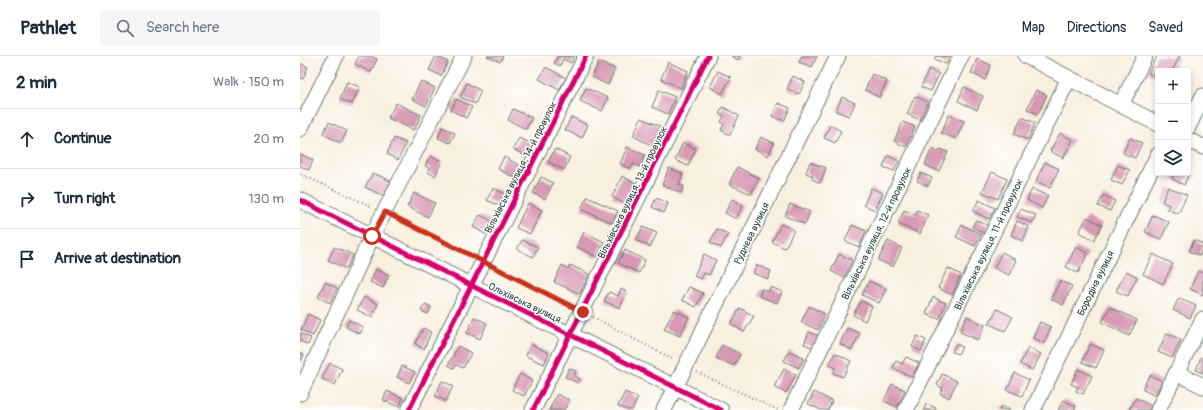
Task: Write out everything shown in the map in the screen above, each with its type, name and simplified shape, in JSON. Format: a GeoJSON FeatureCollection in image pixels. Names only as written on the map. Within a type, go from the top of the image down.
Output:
{"type":"FeatureCollection","features":[{"type":"Feature","properties":{"kind":"street"},"geometry":{"type":"LineString","coordinates":[[300,129],[336,56]]}},
{"type":"Feature","properties":{"kind":"street"},"geometry":{"type":"LineString","coordinates":[[300,393],[372,236],[464,56]]}},
{"type":"Feature","properties":{"kind":"street","name":"Вільхівська вулиця, 14-й провулок"},"geometry":{"type":"LineString","coordinates":[[409,410],[586,56]]}},
{"type":"Feature","properties":{"kind":"street","name":"Вільхівська вулиця, 13-й провулок"},"geometry":{"type":"LineString","coordinates":[[534,410],[572,336],[708,56]]}},
{"type":"Feature","properties":{"kind":"street","name":"Руднєва вулиця"},"geometry":{"type":"LineString","coordinates":[[664,410],[838,56]]}},
{"type":"Feature","properties":{"kind":"street","name":"Вільхівська вулиця, 12-й провулок"},"geometry":{"type":"LineString","coordinates":[[791,410],[961,56]]}},
{"type":"Feature","properties":{"kind":"street"},"geometry":{"type":"LineString","coordinates":[[1026,56],[1155,122]]}},
{"type":"Feature","properties":{"kind":"street"},"geometry":{"type":"LineString","coordinates":[[1120,104],[1144,56]]}},
{"type":"Feature","properties":{"kind":"street","name":"Вільхівська вулиця, 11-й провулок"},"geometry":{"type":"LineString","coordinates":[[906,410],[1069,78]]}},
{"type":"Feature","properties":{"kind":"street"},"geometry":{"type":"LineString","coordinates":[[1191,121],[1203,96]]}},
{"type":"Feature","properties":{"kind":"street"},"geometry":{"type":"LineString","coordinates":[[1191,141],[1203,147]]}},
{"type":"Feature","properties":{"kind":"street","name":"Бородіна вулиця"},"geometry":{"type":"LineString","coordinates":[[1032,410],[1155,161]]}},
{"type":"Feature","properties":{"kind":"street","name":"Ольхівська вулиця"},"geometry":{"type":"LineString","coordinates":[[300,200],[721,410]]}},
{"type":"Feature","properties":{"kind":"street"},"geometry":{"type":"LineString","coordinates":[[1158,410],[1203,319]]}},
{"type":"Feature","properties":{"kind":"street"},"geometry":{"type":"LineString","coordinates":[[1176,373],[1203,386]]}},
{"type":"Feature","properties":{"kind":"path"},"geometry":{"type":"LineString","coordinates":[[300,174],[385,212],[583,312],[685,366],[778,410]]}},
{"type":"Feature","properties":{"kind":"building"},"geometry":{"type":"Polygon","coordinates":[[[359,56],[370,56],[377,59],[371,72],[355,64],[359,56]]]}},
{"type":"Feature","properties":{"kind":"building"},"geometry":{"type":"Polygon","coordinates":[[[436,56],[448,62],[441,76],[429,70],[436,56]]]}},
{"type":"Feature","properties":{"kind":"building"},"geometry":{"type":"Polygon","coordinates":[[[487,56],[503,56],[500,62],[487,56]]]}},
{"type":"Feature","properties":{"kind":"building"},"geometry":{"type":"Polygon","coordinates":[[[558,56],[574,56],[571,63],[563,59],[560,66],[554,63],[558,56]]]}},
{"type":"Feature","properties":{"kind":"building"},"geometry":{"type":"Polygon","coordinates":[[[731,56],[740,56],[738,60],[731,56]]]}},
{"type":"Feature","properties":{"kind":"building"},"geometry":{"type":"Polygon","coordinates":[[[802,56],[817,56],[812,67],[799,62],[802,56]]]}},
{"type":"Feature","properties":{"kind":"building"},"geometry":{"type":"Polygon","coordinates":[[[936,56],[950,56],[946,64],[934,59],[936,56]]]}},
{"type":"Feature","properties":{"kind":"building"},"geometry":{"type":"Polygon","coordinates":[[[1157,56],[1180,56],[1174,68],[1155,68],[1155,76],[1148,73],[1157,56]]]}},
{"type":"Feature","properties":{"kind":"building"},"geometry":{"type":"Polygon","coordinates":[[[977,59],[991,65],[985,80],[971,73],[977,59]]]}},
{"type":"Feature","properties":{"kind":"building"},"geometry":{"type":"Polygon","coordinates":[[[599,62],[615,69],[608,85],[592,77],[599,62]]]}},
{"type":"Feature","properties":{"kind":"building"},"geometry":{"type":"Polygon","coordinates":[[[668,62],[688,71],[681,88],[661,79],[668,62]]]}},
{"type":"Feature","properties":{"kind":"building"},"geometry":{"type":"Polygon","coordinates":[[[300,63],[308,67],[303,79],[300,77],[300,63]]]}},
{"type":"Feature","properties":{"kind":"building"},"geometry":{"type":"Polygon","coordinates":[[[546,67],[566,78],[559,90],[539,79],[546,67]]]}},
{"type":"Feature","properties":{"kind":"building"},"geometry":{"type":"Polygon","coordinates":[[[929,69],[939,74],[931,91],[921,87],[929,69]]]}},
{"type":"Feature","properties":{"kind":"building"},"geometry":{"type":"Polygon","coordinates":[[[718,71],[731,77],[722,94],[710,87],[718,71]]]}},
{"type":"Feature","properties":{"kind":"building"},"geometry":{"type":"Polygon","coordinates":[[[872,74],[887,81],[879,97],[865,90],[872,74]]]}},
{"type":"Feature","properties":{"kind":"building"},"geometry":{"type":"Polygon","coordinates":[[[793,76],[805,82],[799,94],[787,89],[793,76]]]}},
{"type":"Feature","properties":{"kind":"building"},"geometry":{"type":"Polygon","coordinates":[[[421,81],[435,88],[426,106],[412,99],[421,81]]]}},
{"type":"Feature","properties":{"kind":"building"},"geometry":{"type":"Polygon","coordinates":[[[347,82],[360,87],[352,104],[340,99],[347,82]]]}},
{"type":"Feature","properties":{"kind":"building"},"geometry":{"type":"Polygon","coordinates":[[[467,83],[481,91],[475,104],[460,97],[467,83]]]}},
{"type":"Feature","properties":{"kind":"building"},"geometry":{"type":"Polygon","coordinates":[[[964,87],[983,96],[977,110],[958,101],[964,87]]]}},
{"type":"Feature","properties":{"kind":"building"},"geometry":{"type":"Polygon","coordinates":[[[586,88],[608,98],[602,111],[580,101],[586,88]]]}},
{"type":"Feature","properties":{"kind":"building"},"geometry":{"type":"Polygon","coordinates":[[[659,90],[675,97],[668,114],[652,107],[659,90]]]}},
{"type":"Feature","properties":{"kind":"building"},"geometry":{"type":"Polygon","coordinates":[[[1036,90],[1047,95],[1038,114],[1027,109],[1036,90]]]}},
{"type":"Feature","properties":{"kind":"building"},"geometry":{"type":"Polygon","coordinates":[[[915,96],[928,102],[920,120],[907,114],[915,96]]]}},
{"type":"Feature","properties":{"kind":"building"},"geometry":{"type":"Polygon","coordinates":[[[842,97],[855,103],[849,116],[836,111],[842,97]]]}},
{"type":"Feature","properties":{"kind":"building"},"geometry":{"type":"Polygon","coordinates":[[[457,99],[472,107],[466,118],[451,110],[457,99]]]}},
{"type":"Feature","properties":{"kind":"building"},"geometry":{"type":"Polygon","coordinates":[[[396,103],[421,115],[414,130],[388,118],[396,103]]]}},
{"type":"Feature","properties":{"kind":"building"},"geometry":{"type":"Polygon","coordinates":[[[778,103],[790,108],[784,121],[772,116],[778,103]]]}},
{"type":"Feature","properties":{"kind":"building"},"geometry":{"type":"Polygon","coordinates":[[[723,107],[739,116],[730,135],[721,130],[724,124],[721,122],[724,116],[719,114],[723,107]]]}},
{"type":"Feature","properties":{"kind":"building"},"geometry":{"type":"Polygon","coordinates":[[[513,109],[532,118],[526,129],[508,120],[513,109]]]}},
{"type":"Feature","properties":{"kind":"building"},"geometry":{"type":"Polygon","coordinates":[[[949,115],[964,121],[956,139],[941,133],[949,115]]]}},
{"type":"Feature","properties":{"kind":"building"},"geometry":{"type":"Polygon","coordinates":[[[571,117],[588,125],[582,138],[565,130],[571,117]]]}},
{"type":"Feature","properties":{"kind":"building"},"geometry":{"type":"Polygon","coordinates":[[[1022,117],[1035,123],[1028,140],[1014,134],[1022,117]]]}},
{"type":"Feature","properties":{"kind":"building"},"geometry":{"type":"Polygon","coordinates":[[[641,118],[662,127],[653,146],[633,136],[641,118]]]}},
{"type":"Feature","properties":{"kind":"building"},"geometry":{"type":"Polygon","coordinates":[[[329,122],[347,131],[341,143],[323,134],[329,122]]]}},
{"type":"Feature","properties":{"kind":"building"},"geometry":{"type":"Polygon","coordinates":[[[903,122],[915,127],[906,147],[894,141],[903,122]]]}},
{"type":"Feature","properties":{"kind":"building"},"geometry":{"type":"Polygon","coordinates":[[[830,125],[841,131],[835,143],[824,138],[830,125]]]}},
{"type":"Feature","properties":{"kind":"building"},"geometry":{"type":"Polygon","coordinates":[[[442,127],[455,133],[450,143],[438,138],[442,127]]]}},
{"type":"Feature","properties":{"kind":"building"},"geometry":{"type":"Polygon","coordinates":[[[1060,133],[1073,140],[1063,158],[1050,151],[1060,133]]]}},
{"type":"Feature","properties":{"kind":"building"},"geometry":{"type":"Polygon","coordinates":[[[761,137],[774,143],[768,156],[755,149],[761,137]]]}},
{"type":"Feature","properties":{"kind":"building"},"geometry":{"type":"Polygon","coordinates":[[[394,138],[406,143],[398,160],[387,154],[394,138]]]}},
{"type":"Feature","properties":{"kind":"building"},"geometry":{"type":"Polygon","coordinates":[[[519,138],[532,144],[526,156],[513,149],[519,138]]]}},
{"type":"Feature","properties":{"kind":"building"},"geometry":{"type":"Polygon","coordinates":[[[1130,138],[1142,143],[1135,158],[1123,153],[1130,138]]]}},
{"type":"Feature","properties":{"kind":"building"},"geometry":{"type":"Polygon","coordinates":[[[683,143],[696,149],[688,166],[675,160],[683,143]]]}},
{"type":"Feature","properties":{"kind":"building"},"geometry":{"type":"Polygon","coordinates":[[[627,147],[645,155],[640,167],[633,164],[630,169],[620,164],[627,147]]]}},
{"type":"Feature","properties":{"kind":"building"},"geometry":{"type":"Polygon","coordinates":[[[932,148],[939,152],[940,149],[948,152],[939,171],[925,165],[932,148]]]}},
{"type":"Feature","properties":{"kind":"building"},"geometry":{"type":"Polygon","coordinates":[[[555,149],[570,157],[564,170],[548,162],[555,149]]]}},
{"type":"Feature","properties":{"kind":"building"},"geometry":{"type":"Polygon","coordinates":[[[300,154],[313,160],[309,170],[300,166],[300,154]]]}},
{"type":"Feature","properties":{"kind":"building"},"geometry":{"type":"Polygon","coordinates":[[[430,156],[442,161],[435,176],[428,172],[430,168],[425,166],[430,156]]]}},
{"type":"Feature","properties":{"kind":"building"},"geometry":{"type":"Polygon","coordinates":[[[888,156],[899,161],[894,171],[883,167],[888,156]]]}},
{"type":"Feature","properties":{"kind":"building"},"geometry":{"type":"Polygon","coordinates":[[[504,157],[521,166],[515,178],[498,169],[504,157]]]}},
{"type":"Feature","properties":{"kind":"building"},"geometry":{"type":"Polygon","coordinates":[[[810,162],[826,168],[820,183],[812,179],[813,176],[806,173],[810,162]]]}},
{"type":"Feature","properties":{"kind":"building"},"geometry":{"type":"Polygon","coordinates":[[[1045,162],[1059,169],[1050,188],[1036,181],[1045,162]]]}},
{"type":"Feature","properties":{"kind":"building"},"geometry":{"type":"Polygon","coordinates":[[[1118,165],[1130,170],[1122,185],[1111,180],[1118,165]]]}},
{"type":"Feature","properties":{"kind":"building"},"geometry":{"type":"Polygon","coordinates":[[[737,167],[759,178],[751,194],[729,184],[737,167]]]}},
{"type":"Feature","properties":{"kind":"building"},"geometry":{"type":"Polygon","coordinates":[[[669,168],[683,174],[679,184],[684,186],[681,193],[662,185],[669,168]]]}},
{"type":"Feature","properties":{"kind":"building"},"geometry":{"type":"Polygon","coordinates":[[[992,172],[1007,179],[998,199],[982,192],[992,172]]]}},
{"type":"Feature","properties":{"kind":"building"},"geometry":{"type":"Polygon","coordinates":[[[373,173],[391,181],[383,196],[365,187],[373,173]]]}},
{"type":"Feature","properties":{"kind":"building"},"geometry":{"type":"Polygon","coordinates":[[[921,173],[932,178],[928,186],[917,181],[921,173]]]}},
{"type":"Feature","properties":{"kind":"building"},"geometry":{"type":"Polygon","coordinates":[[[622,176],[641,186],[637,193],[632,190],[625,204],[612,197],[622,176]]]}},
{"type":"Feature","properties":{"kind":"building"},"geometry":{"type":"Polygon","coordinates":[[[1173,176],[1188,176],[1184,185],[1172,179],[1173,176]]]}},
{"type":"Feature","properties":{"kind":"building"},"geometry":{"type":"Polygon","coordinates":[[[541,177],[553,183],[545,199],[533,193],[541,177]]]}},
{"type":"Feature","properties":{"kind":"building"},"geometry":{"type":"Polygon","coordinates":[[[1168,187],[1187,195],[1178,214],[1167,209],[1169,205],[1162,202],[1168,187]]]}},
{"type":"Feature","properties":{"kind":"building"},"geometry":{"type":"Polygon","coordinates":[[[493,188],[506,194],[500,206],[487,200],[493,188]]]}},
{"type":"Feature","properties":{"kind":"building"},"geometry":{"type":"Polygon","coordinates":[[[871,188],[883,193],[875,210],[864,205],[871,188]]]}},
{"type":"Feature","properties":{"kind":"building"},"geometry":{"type":"Polygon","coordinates":[[[1032,189],[1048,196],[1042,208],[1027,200],[1032,189]]]}},
{"type":"Feature","properties":{"kind":"building"},"geometry":{"type":"Polygon","coordinates":[[[414,193],[435,203],[428,217],[407,207],[414,193]]]}},
{"type":"Feature","properties":{"kind":"building"},"geometry":{"type":"Polygon","coordinates":[[[1103,195],[1115,201],[1110,211],[1098,206],[1103,195]]]}},
{"type":"Feature","properties":{"kind":"building"},"geometry":{"type":"Polygon","coordinates":[[[587,197],[618,211],[612,223],[581,209],[587,197]]]}},
{"type":"Feature","properties":{"kind":"building"},"geometry":{"type":"Polygon","coordinates":[[[656,198],[668,203],[664,213],[652,207],[656,198]]]}},
{"type":"Feature","properties":{"kind":"building"},"geometry":{"type":"Polygon","coordinates":[[[732,199],[743,205],[736,219],[725,213],[732,199]]]}},
{"type":"Feature","properties":{"kind":"building"},"geometry":{"type":"Polygon","coordinates":[[[979,200],[995,208],[989,219],[973,211],[979,200]]]}},
{"type":"Feature","properties":{"kind":"building"},"geometry":{"type":"Polygon","coordinates":[[[528,203],[542,210],[530,234],[516,228],[528,203]]]}},
{"type":"Feature","properties":{"kind":"building"},"geometry":{"type":"Polygon","coordinates":[[[790,204],[810,212],[805,224],[785,216],[790,204]]]}},
{"type":"Feature","properties":{"kind":"building"},"geometry":{"type":"Polygon","coordinates":[[[1021,209],[1036,215],[1032,223],[1017,217],[1021,209]]]}},
{"type":"Feature","properties":{"kind":"building"},"geometry":{"type":"Polygon","coordinates":[[[904,210],[915,215],[917,210],[928,215],[920,234],[898,224],[904,210]]]}},
{"type":"Feature","properties":{"kind":"building"},"geometry":{"type":"Polygon","coordinates":[[[480,215],[492,221],[485,234],[473,227],[480,215]]]}},
{"type":"Feature","properties":{"kind":"building"},"geometry":{"type":"Polygon","coordinates":[[[1153,215],[1169,222],[1161,239],[1145,232],[1153,215]]]}},
{"type":"Feature","properties":{"kind":"building"},"geometry":{"type":"Polygon","coordinates":[[[1087,217],[1102,225],[1094,240],[1079,232],[1087,217]]]}},
{"type":"Feature","properties":{"kind":"building"},"geometry":{"type":"Polygon","coordinates":[[[976,220],[989,226],[986,234],[972,227],[976,220]]]}},
{"type":"Feature","properties":{"kind":"building"},"geometry":{"type":"Polygon","coordinates":[[[1017,221],[1029,227],[1023,241],[1011,235],[1017,221]]]}},
{"type":"Feature","properties":{"kind":"building"},"geometry":{"type":"Polygon","coordinates":[[[781,224],[794,230],[785,248],[772,242],[781,224]]]}},
{"type":"Feature","properties":{"kind":"building"},"geometry":{"type":"Polygon","coordinates":[[[852,225],[866,231],[859,247],[845,241],[852,225]]]}},
{"type":"Feature","properties":{"kind":"building"},"geometry":{"type":"Polygon","coordinates":[[[962,225],[981,234],[975,246],[956,237],[962,225]]]}},
{"type":"Feature","properties":{"kind":"building"},"geometry":{"type":"Polygon","coordinates":[[[643,227],[657,233],[650,247],[636,240],[643,227]]]}},
{"type":"Feature","properties":{"kind":"building"},"geometry":{"type":"Polygon","coordinates":[[[717,229],[728,234],[721,248],[710,242],[717,229]]]}},
{"type":"Feature","properties":{"kind":"building"},"geometry":{"type":"Polygon","coordinates":[[[584,232],[604,242],[597,257],[577,247],[584,232]]]}},
{"type":"Feature","properties":{"kind":"building"},"geometry":{"type":"Polygon","coordinates":[[[522,240],[538,247],[533,257],[517,249],[522,240]]]}},
{"type":"Feature","properties":{"kind":"building"},"geometry":{"type":"Polygon","coordinates":[[[1194,240],[1203,244],[1200,256],[1189,251],[1194,240]]]}},
{"type":"Feature","properties":{"kind":"building"},"geometry":{"type":"Polygon","coordinates":[[[888,241],[902,248],[893,267],[878,260],[888,241]]]}},
{"type":"Feature","properties":{"kind":"building"},"geometry":{"type":"Polygon","coordinates":[[[335,247],[353,255],[346,269],[328,260],[335,247]]]}},
{"type":"Feature","properties":{"kind":"building"},"geometry":{"type":"Polygon","coordinates":[[[1076,247],[1088,253],[1078,273],[1066,267],[1076,247]]]}},
{"type":"Feature","properties":{"kind":"building"},"geometry":{"type":"Polygon","coordinates":[[[625,250],[645,260],[639,273],[618,263],[625,250]]]}},
{"type":"Feature","properties":{"kind":"building"},"geometry":{"type":"Polygon","coordinates":[[[1002,252],[1016,260],[1009,275],[994,268],[1002,252]]]}},
{"type":"Feature","properties":{"kind":"building"},"geometry":{"type":"Polygon","coordinates":[[[704,254],[716,260],[709,275],[704,273],[701,279],[694,276],[704,254]]]}},
{"type":"Feature","properties":{"kind":"building"},"geometry":{"type":"Polygon","coordinates":[[[839,254],[852,260],[844,278],[831,271],[839,254]]]}},
{"type":"Feature","properties":{"kind":"building"},"geometry":{"type":"Polygon","coordinates":[[[1153,254],[1173,264],[1163,284],[1143,274],[1153,254]]]}},
{"type":"Feature","properties":{"kind":"building"},"geometry":{"type":"Polygon","coordinates":[[[562,265],[568,269],[570,265],[589,274],[580,294],[554,282],[562,265]]]}},
{"type":"Feature","properties":{"kind":"building"},"geometry":{"type":"Polygon","coordinates":[[[757,265],[771,271],[768,279],[753,273],[757,265]]]}},
{"type":"Feature","properties":{"kind":"building"},"geometry":{"type":"Polygon","coordinates":[[[948,268],[961,275],[952,295],[938,288],[948,268]]]}},
{"type":"Feature","properties":{"kind":"building"},"geometry":{"type":"Polygon","coordinates":[[[376,269],[389,275],[383,288],[370,282],[376,269]]]}},
{"type":"Feature","properties":{"kind":"building"},"geometry":{"type":"Polygon","coordinates":[[[1126,271],[1137,277],[1128,296],[1116,291],[1126,271]]]}},
{"type":"Feature","properties":{"kind":"building"},"geometry":{"type":"Polygon","coordinates":[[[1198,271],[1203,273],[1203,295],[1190,289],[1198,271]]]}},
{"type":"Feature","properties":{"kind":"building"},"geometry":{"type":"Polygon","coordinates":[[[869,281],[886,289],[879,303],[862,295],[869,281]]]}},
{"type":"Feature","properties":{"kind":"building"},"geometry":{"type":"Polygon","coordinates":[[[1060,281],[1072,286],[1063,305],[1051,299],[1060,281]]]}},
{"type":"Feature","properties":{"kind":"building"},"geometry":{"type":"Polygon","coordinates":[[[325,282],[337,288],[330,303],[318,297],[325,282]]]}},
{"type":"Feature","properties":{"kind":"building"},"geometry":{"type":"Polygon","coordinates":[[[689,287],[703,293],[696,307],[682,300],[689,287]]]}},
{"type":"Feature","properties":{"kind":"building"},"geometry":{"type":"Polygon","coordinates":[[[771,287],[782,292],[777,303],[759,296],[762,289],[768,292],[771,287]]]}},
{"type":"Feature","properties":{"kind":"building"},"geometry":{"type":"Polygon","coordinates":[[[621,289],[627,292],[620,308],[604,301],[609,292],[618,296],[621,289]]]}},
{"type":"Feature","properties":{"kind":"building"},"geometry":{"type":"Polygon","coordinates":[[[364,297],[378,304],[372,317],[357,310],[364,297]]]}},
{"type":"Feature","properties":{"kind":"building"},"geometry":{"type":"Polygon","coordinates":[[[933,297],[946,303],[939,319],[926,314],[933,297]]]}},
{"type":"Feature","properties":{"kind":"building"},"geometry":{"type":"Polygon","coordinates":[[[1179,298],[1196,306],[1190,318],[1173,310],[1179,298]]]}},
{"type":"Feature","properties":{"kind":"building"},"geometry":{"type":"Polygon","coordinates":[[[861,301],[872,306],[865,321],[853,315],[861,301]]]}},
{"type":"Feature","properties":{"kind":"building"},"geometry":{"type":"Polygon","coordinates":[[[425,304],[431,307],[428,314],[421,311],[425,304]]]}},
{"type":"Feature","properties":{"kind":"building"},"geometry":{"type":"Polygon","coordinates":[[[809,306],[825,314],[818,330],[801,322],[809,306]]]}},
{"type":"Feature","properties":{"kind":"building"},"geometry":{"type":"Polygon","coordinates":[[[1110,307],[1137,320],[1129,336],[1102,322],[1110,307]]]}},
{"type":"Feature","properties":{"kind":"building"},"geometry":{"type":"Polygon","coordinates":[[[740,308],[754,316],[744,332],[731,324],[740,308]]]}},
{"type":"Feature","properties":{"kind":"building"},"geometry":{"type":"Polygon","coordinates":[[[997,309],[1013,317],[1005,331],[989,324],[997,309]]]}},
{"type":"Feature","properties":{"kind":"building"},"geometry":{"type":"Polygon","coordinates":[[[674,310],[689,317],[680,336],[664,329],[674,310]]]}},
{"type":"Feature","properties":{"kind":"building"},"geometry":{"type":"Polygon","coordinates":[[[308,314],[320,320],[313,336],[301,330],[308,314]]]}},
{"type":"Feature","properties":{"kind":"building"},"geometry":{"type":"Polygon","coordinates":[[[967,316],[985,325],[978,340],[960,332],[967,316]]]}},
{"type":"Feature","properties":{"kind":"building"},"geometry":{"type":"Polygon","coordinates":[[[474,317],[487,323],[480,339],[467,333],[474,317]]]}},
{"type":"Feature","properties":{"kind":"building"},"geometry":{"type":"Polygon","coordinates":[[[349,320],[363,327],[360,334],[346,327],[349,320]]]}},
{"type":"Feature","properties":{"kind":"building"},"geometry":{"type":"Polygon","coordinates":[[[1040,322],[1051,327],[1044,343],[1033,338],[1040,322]]]}},
{"type":"Feature","properties":{"kind":"building"},"geometry":{"type":"Polygon","coordinates":[[[423,328],[431,332],[424,349],[415,344],[423,328]]]}},
{"type":"Feature","properties":{"kind":"building"},"geometry":{"type":"Polygon","coordinates":[[[847,328],[860,333],[852,350],[840,344],[847,328]]]}},
{"type":"Feature","properties":{"kind":"building"},"geometry":{"type":"Polygon","coordinates":[[[809,332],[819,336],[814,348],[804,344],[809,332]]]}},
{"type":"Feature","properties":{"kind":"building"},"geometry":{"type":"Polygon","coordinates":[[[300,333],[311,338],[308,345],[300,341],[300,333]]]}},
{"type":"Feature","properties":{"kind":"building"},"geometry":{"type":"Polygon","coordinates":[[[1167,333],[1181,340],[1172,358],[1158,352],[1167,333]]]}},
{"type":"Feature","properties":{"kind":"building"},"geometry":{"type":"Polygon","coordinates":[[[917,336],[926,340],[921,351],[912,347],[917,336]]]}},
{"type":"Feature","properties":{"kind":"building"},"geometry":{"type":"Polygon","coordinates":[[[531,344],[549,353],[544,364],[526,356],[531,344]]]}},
{"type":"Feature","properties":{"kind":"building"},"geometry":{"type":"Polygon","coordinates":[[[956,344],[962,347],[958,354],[952,352],[956,344]]]}},
{"type":"Feature","properties":{"kind":"building"},"geometry":{"type":"Polygon","coordinates":[[[1090,344],[1104,350],[1096,368],[1082,362],[1090,344]]]}},
{"type":"Feature","properties":{"kind":"building"},"geometry":{"type":"Polygon","coordinates":[[[722,345],[740,354],[734,366],[716,358],[722,345]]]}},
{"type":"Feature","properties":{"kind":"building"},"geometry":{"type":"Polygon","coordinates":[[[458,346],[471,353],[463,368],[456,365],[454,368],[448,365],[458,346]]]}},
{"type":"Feature","properties":{"kind":"building"},"geometry":{"type":"Polygon","coordinates":[[[1028,348],[1041,354],[1032,370],[1020,364],[1028,348]]]}},
{"type":"Feature","properties":{"kind":"building"},"geometry":{"type":"Polygon","coordinates":[[[789,351],[804,358],[799,368],[784,361],[789,351]]]}},
{"type":"Feature","properties":{"kind":"building"},"geometry":{"type":"Polygon","coordinates":[[[300,353],[304,355],[300,362],[300,353]]]}},
{"type":"Feature","properties":{"kind":"building"},"geometry":{"type":"Polygon","coordinates":[[[835,353],[851,361],[843,377],[833,373],[835,368],[829,365],[835,353]]]}},
{"type":"Feature","properties":{"kind":"building"},"geometry":{"type":"Polygon","coordinates":[[[906,357],[919,363],[912,377],[893,368],[896,361],[902,364],[906,357]]]}},
{"type":"Feature","properties":{"kind":"building"},"geometry":{"type":"Polygon","coordinates":[[[1201,357],[1203,358],[1203,373],[1196,370],[1201,357]]]}},
{"type":"Feature","properties":{"kind":"building"},"geometry":{"type":"Polygon","coordinates":[[[330,363],[342,369],[335,385],[322,379],[330,363]]]}},
{"type":"Feature","properties":{"kind":"building"},"geometry":{"type":"Polygon","coordinates":[[[402,366],[415,372],[409,383],[397,377],[402,366]]]}},
{"type":"Feature","properties":{"kind":"building"},"geometry":{"type":"Polygon","coordinates":[[[569,368],[576,371],[574,376],[580,379],[578,383],[565,377],[569,368]]]}},
{"type":"Feature","properties":{"kind":"building"},"geometry":{"type":"Polygon","coordinates":[[[784,369],[796,375],[786,393],[774,387],[784,369]]]}},
{"type":"Feature","properties":{"kind":"building"},"geometry":{"type":"Polygon","coordinates":[[[1078,369],[1092,376],[1083,394],[1076,391],[1078,387],[1071,384],[1078,369]]]}},
{"type":"Feature","properties":{"kind":"building"},"geometry":{"type":"Polygon","coordinates":[[[1015,373],[1029,380],[1022,396],[1007,390],[1015,373]]]}},
{"type":"Feature","properties":{"kind":"building"},"geometry":{"type":"Polygon","coordinates":[[[520,374],[532,381],[524,396],[512,390],[520,374]]]}},
{"type":"Feature","properties":{"kind":"building"},"geometry":{"type":"Polygon","coordinates":[[[942,374],[957,381],[949,398],[940,393],[943,388],[937,385],[942,374]]]}},
{"type":"Feature","properties":{"kind":"building"},"geometry":{"type":"Polygon","coordinates":[[[1150,375],[1162,381],[1155,396],[1142,389],[1150,375]]]}},
{"type":"Feature","properties":{"kind":"building"},"geometry":{"type":"Polygon","coordinates":[[[442,381],[453,386],[446,401],[435,396],[442,381]]]}},
{"type":"Feature","properties":{"kind":"building"},"geometry":{"type":"Polygon","coordinates":[[[892,384],[905,390],[897,407],[884,401],[892,384]]]}},
{"type":"Feature","properties":{"kind":"building"},"geometry":{"type":"Polygon","coordinates":[[[387,391],[403,398],[399,407],[383,400],[387,391]]]}},
{"type":"Feature","properties":{"kind":"building"},"geometry":{"type":"Polygon","coordinates":[[[625,392],[638,398],[632,410],[627,410],[618,406],[625,392]]]}},
{"type":"Feature","properties":{"kind":"building"},"geometry":{"type":"Polygon","coordinates":[[[814,392],[832,401],[828,410],[821,410],[808,404],[814,392]]]}},
{"type":"Feature","properties":{"kind":"building"},"geometry":{"type":"Polygon","coordinates":[[[557,394],[569,400],[564,410],[549,410],[557,394]]]}},
{"type":"Feature","properties":{"kind":"building"},"geometry":{"type":"Polygon","coordinates":[[[1136,398],[1151,406],[1149,410],[1129,410],[1136,398]]]}},
{"type":"Feature","properties":{"kind":"building"},"geometry":{"type":"Polygon","coordinates":[[[1063,400],[1076,406],[1074,410],[1058,410],[1063,400]]]}},
{"type":"Feature","properties":{"kind":"building"},"geometry":{"type":"Polygon","coordinates":[[[926,404],[936,408],[935,410],[924,410],[926,404]]]}},
{"type":"Feature","properties":{"kind":"building"},"geometry":{"type":"Polygon","coordinates":[[[1001,406],[1010,410],[999,410],[1001,406]]]}},
{"type":"Feature","properties":{"kind":"cycle path"},"geometry":{"type":"LineString","coordinates":[[409,410],[586,56]]}},
{"type":"Feature","properties":{"kind":"cycle path"},"geometry":{"type":"LineString","coordinates":[[533,410],[708,56]]}},
{"type":"Feature","properties":{"kind":"cycle path"},"geometry":{"type":"LineString","coordinates":[[300,200],[721,410]]}},
{"type":"Feature","properties":{"kind":"route"},"geometry":{"type":"LineString","coordinates":[[372,236],[385,212],[583,312]]}}]}
